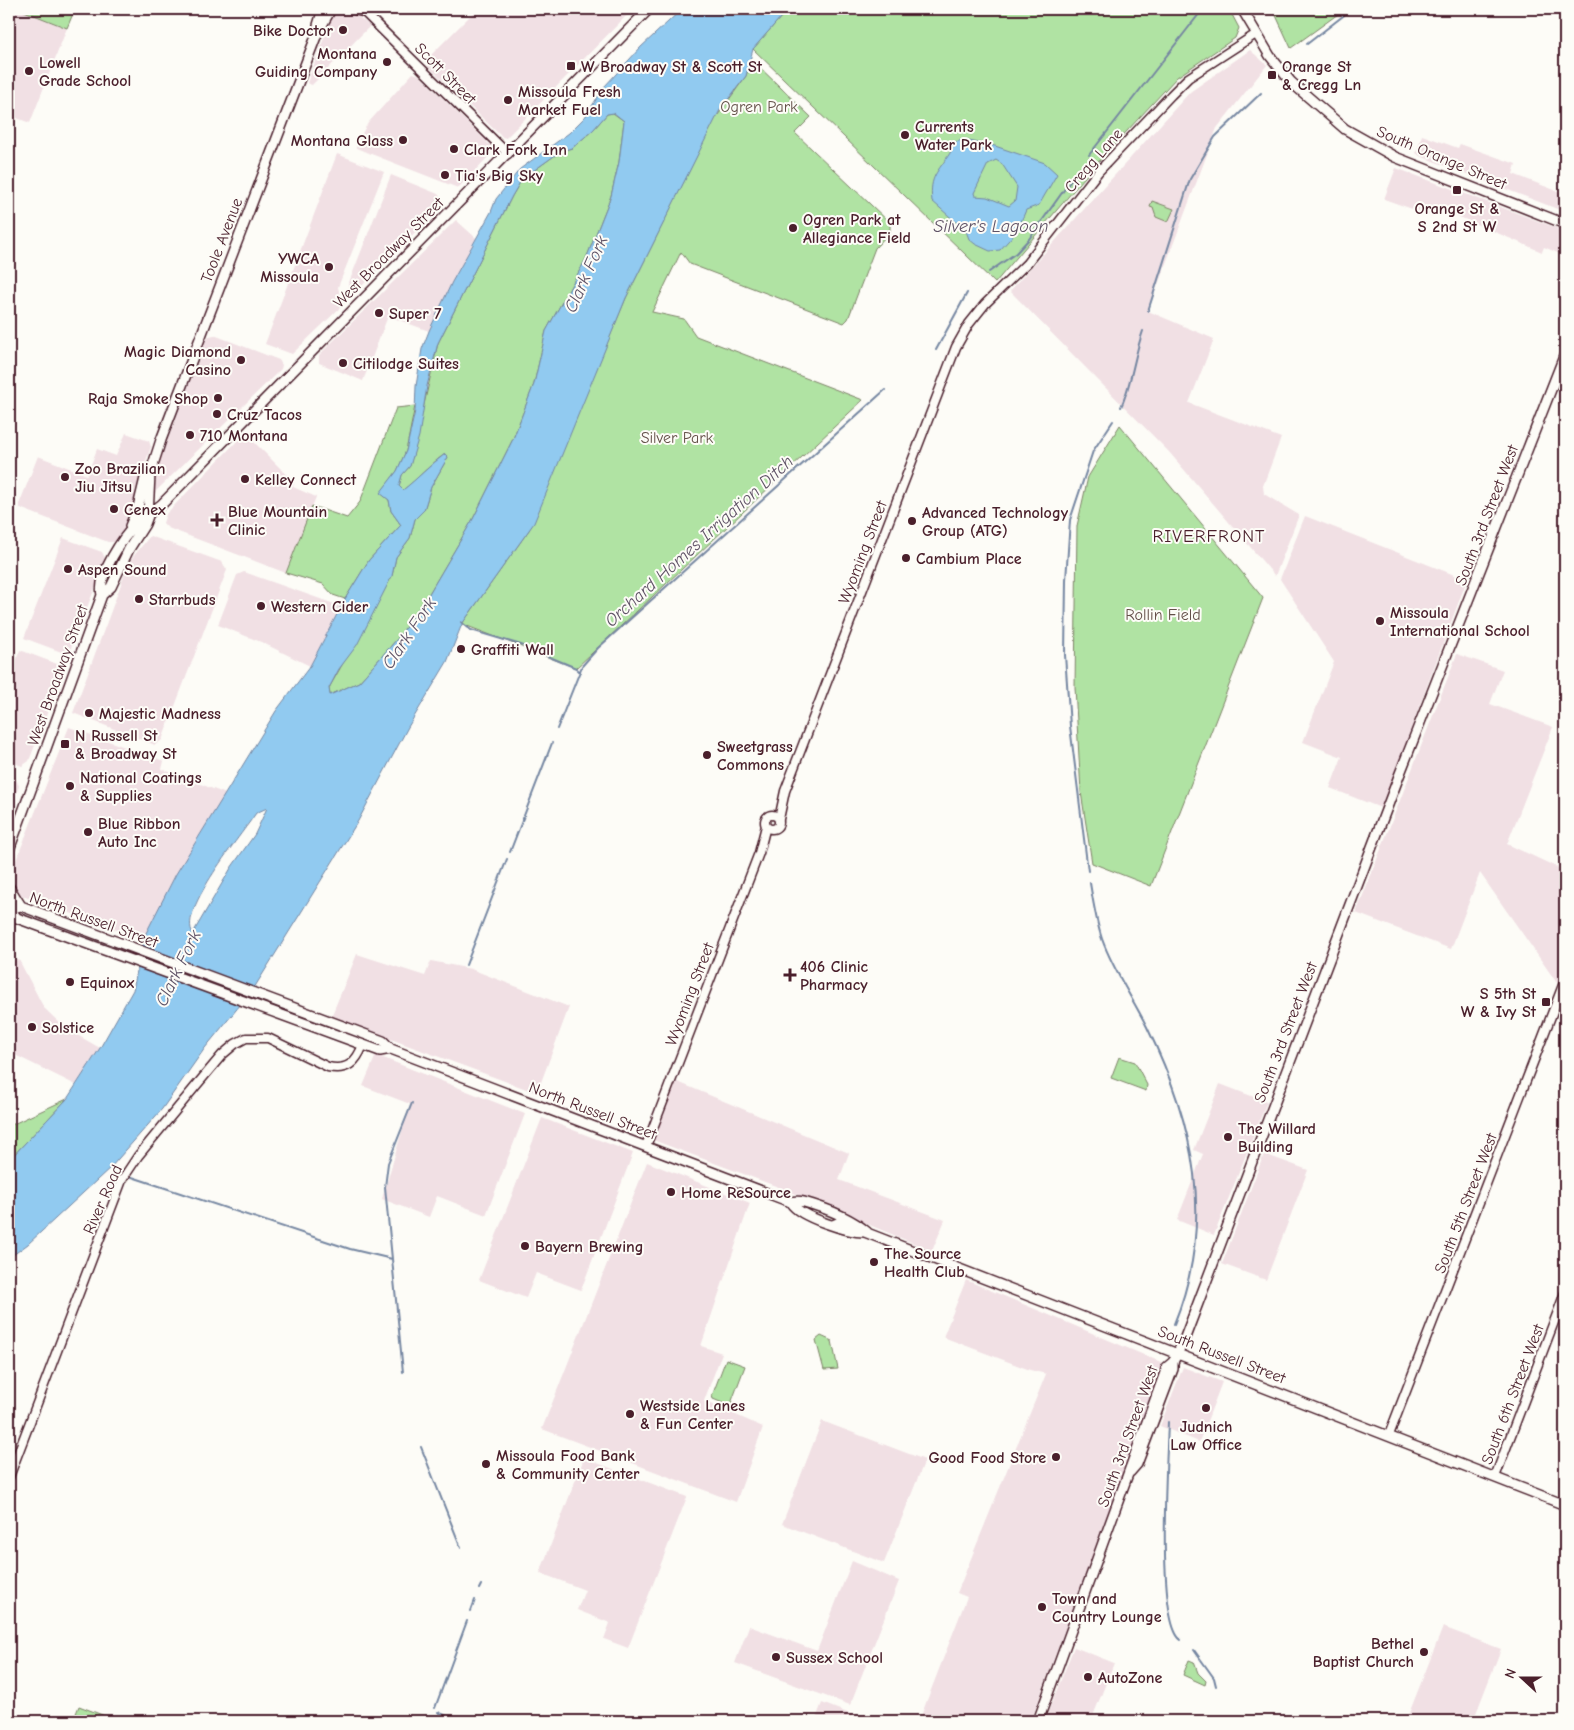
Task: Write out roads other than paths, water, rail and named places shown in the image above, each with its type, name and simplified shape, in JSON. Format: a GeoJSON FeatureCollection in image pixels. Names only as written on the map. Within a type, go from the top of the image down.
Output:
{"type":"FeatureCollection","features":[{"type":"Feature","properties":{"kind":"main road","name":"Toole Avenue"},"geometry":{"type":"LineString","coordinates":[[317,34],[323,9]]}},
{"type":"Feature","properties":{"kind":"main road","name":"Toole Avenue"},"geometry":{"type":"LineString","coordinates":[[122,542],[134,517],[146,476],[317,34],[330,9]]}},
{"type":"Feature","properties":{"kind":"main road"},"geometry":{"type":"LineString","coordinates":[[354,9],[363,11]]}},
{"type":"Feature","properties":{"kind":"main road","name":"West Broadway Street"},"geometry":{"type":"LineString","coordinates":[[9,850],[102,595],[101,585],[122,542],[136,524],[148,516],[191,475],[649,9]]}},
{"type":"Feature","properties":{"kind":"main road","name":"South Orange Street"},"geometry":{"type":"LineString","coordinates":[[1242,9],[1270,56],[1304,96],[1345,129],[1394,157],[1565,224]]}},
{"type":"Feature","properties":{"kind":"main road","name":"South 3rd Street West"},"geometry":{"type":"LineString","coordinates":[[1038,1721],[1130,1472],[1130,1464],[1167,1367],[1175,1358],[1187,1331],[1432,690],[1478,579],[1565,354]]}},
{"type":"Feature","properties":{"kind":"main road","name":"Toole Avenue"},"geometry":{"type":"LineString","coordinates":[[148,516],[148,485],[154,458]]}},
{"type":"Feature","properties":{"kind":"main road","name":"West Broadway Street"},"geometry":{"type":"LineString","coordinates":[[102,595],[111,587],[148,516]]}},
{"type":"Feature","properties":{"kind":"main road"},"geometry":{"type":"LineString","coordinates":[[9,887],[21,906]]}},
{"type":"Feature","properties":{"kind":"main road","name":"North Russell Street"},"geometry":{"type":"LineString","coordinates":[[391,1050],[380,1051],[122,958],[17,918],[9,908],[21,906],[272,1000],[383,1042],[391,1050],[788,1201]]}},
{"type":"Feature","properties":{"kind":"main road","name":"South Russell Street"},"geometry":{"type":"LineString","coordinates":[[788,1201],[798,1211],[858,1233],[867,1232]]}},
{"type":"Feature","properties":{"kind":"main road","name":"South Russell Street"},"geometry":{"type":"LineString","coordinates":[[788,1201],[802,1202],[852,1221],[867,1232],[1175,1358],[1389,1435],[1565,1505]]}},
{"type":"Feature","properties":{"kind":"street","name":"Scott Street"},"geometry":{"type":"LineString","coordinates":[[363,11],[508,154]]}},
{"type":"Feature","properties":{"kind":"street","name":"Cregg Lane"},"geometry":{"type":"LineString","coordinates":[[969,324],[984,304],[1034,254],[1098,172],[1170,95],[1188,78],[1256,34]]}},
{"type":"Feature","properties":{"kind":"street","name":"Wyoming Street"},"geometry":{"type":"LineString","coordinates":[[779,819],[785,791],[956,347],[969,324]]}},
{"type":"Feature","properties":{"kind":"street","name":"Wyoming Street"},"geometry":{"type":"LineString","coordinates":[[769,816],[785,791]]}},
{"type":"Feature","properties":{"kind":"street"},"geometry":{"type":"LineString","coordinates":[[773,815],[779,819],[778,826],[774,829],[766,826],[765,821],[769,816],[773,815]]}},
{"type":"Feature","properties":{"kind":"street","name":"Wyoming Street"},"geometry":{"type":"LineString","coordinates":[[646,1146],[759,853],[766,826]]}},
{"type":"Feature","properties":{"kind":"street","name":"Wyoming Street"},"geometry":{"type":"LineString","coordinates":[[759,853],[774,829]]}},
{"type":"Feature","properties":{"kind":"street","name":"South 5th Street West"},"geometry":{"type":"LineString","coordinates":[[1389,1435],[1565,980]]}},
{"type":"Feature","properties":{"kind":"street","name":"River Road"},"geometry":{"type":"LineString","coordinates":[[9,1477],[122,1180],[150,1141],[222,1055],[246,1038],[268,1038],[328,1067],[338,1069],[349,1066],[356,1060],[363,1045]]}},
{"type":"Feature","properties":{"kind":"street","name":"South 6th Street West"},"geometry":{"type":"LineString","coordinates":[[1495,1477],[1565,1293]]}},
{"type":"Feature","properties":{"kind":"water","name":"Clark Fork"},"geometry":{"type":"Polygon","coordinates":[[[682,9],[788,9],[753,49],[746,76],[720,110],[626,298],[534,523],[462,624],[447,662],[408,727],[358,821],[254,988],[205,1048],[162,1109],[111,1167],[28,1244],[9,1258],[9,1160],[67,1099],[100,1048],[133,990],[144,937],[176,874],[276,711],[310,666],[345,599],[369,560],[401,525],[391,511],[389,500],[380,493],[397,471],[406,451],[415,411],[416,386],[422,349],[452,282],[491,212],[496,199],[520,169],[569,133],[585,117],[604,87],[641,47],[682,9]],[[614,113],[607,114],[593,130],[572,148],[561,151],[522,179],[438,343],[427,386],[419,436],[410,466],[402,475],[399,486],[403,490],[445,454],[448,457],[431,487],[424,510],[415,519],[410,538],[396,557],[392,576],[357,645],[339,669],[329,688],[330,695],[359,682],[398,638],[427,597],[473,519],[513,439],[534,384],[546,331],[586,259],[611,196],[619,162],[624,121],[614,113]],[[267,808],[256,813],[202,891],[194,908],[191,923],[193,933],[231,868],[255,834],[267,808]]]}},
{"type":"Feature","properties":{"kind":"water","name":"Silver's Lagoon"},"geometry":{"type":"Polygon","coordinates":[[[963,140],[995,146],[1045,163],[1057,174],[1039,205],[1026,210],[1017,231],[1000,250],[990,251],[975,244],[969,239],[966,231],[932,201],[933,180],[951,152],[955,142],[963,140]],[[996,160],[988,164],[974,193],[975,196],[987,197],[1009,206],[1015,201],[1017,187],[1002,164],[996,160]]]}},
{"type":"Feature","properties":{"kind":"waterway"},"geometry":{"type":"LineString","coordinates":[[1089,155],[1203,9]]}},
{"type":"Feature","properties":{"kind":"waterway"},"geometry":{"type":"LineString","coordinates":[[1307,44],[1352,9]]}},
{"type":"Feature","properties":{"kind":"waterway"},"geometry":{"type":"LineString","coordinates":[[1148,311],[1190,179],[1215,137],[1261,93]]}},
{"type":"Feature","properties":{"kind":"waterway"},"geometry":{"type":"LineString","coordinates":[[989,272],[1016,253],[1029,239],[1079,169]]}},
{"type":"Feature","properties":{"kind":"waterway"},"geometry":{"type":"LineString","coordinates":[[936,350],[967,293]]}},
{"type":"Feature","properties":{"kind":"waterway"},"geometry":{"type":"LineString","coordinates":[[1121,407],[1128,389],[1143,331]]}},
{"type":"Feature","properties":{"kind":"waterway","name":"Orchard Homes Irrigation Ditch"},"geometry":{"type":"LineString","coordinates":[[557,729],[582,666],[598,648],[885,390]]}},
{"type":"Feature","properties":{"kind":"waterway"},"geometry":{"type":"LineString","coordinates":[[1088,871],[1070,726],[1065,655],[1066,580],[1070,520],[1093,451],[1113,421]]}},
{"type":"Feature","properties":{"kind":"waterway"},"geometry":{"type":"LineString","coordinates":[[461,622],[471,630],[521,645],[576,668],[580,672]]}},
{"type":"Feature","properties":{"kind":"waterway"},"geometry":{"type":"LineString","coordinates":[[510,852],[552,743]]}},
{"type":"Feature","properties":{"kind":"waterway"},"geometry":{"type":"LineString","coordinates":[[466,965],[507,859]]}},
{"type":"Feature","properties":{"kind":"waterway"},"geometry":{"type":"LineString","coordinates":[[1090,883],[1102,939],[1112,962],[1147,1027],[1163,1063],[1177,1099],[1187,1136],[1194,1173],[1196,1210],[1194,1248],[1187,1286],[1174,1324]]}},
{"type":"Feature","properties":{"kind":"waterway"},"geometry":{"type":"LineString","coordinates":[[403,1372],[385,1187],[388,1163],[412,1103]]}},
{"type":"Feature","properties":{"kind":"waterway"},"geometry":{"type":"LineString","coordinates":[[132,1177],[350,1249],[392,1259]]}},
{"type":"Feature","properties":{"kind":"waterway"},"geometry":{"type":"LineString","coordinates":[[1168,1422],[1165,1502],[1166,1573],[1168,1603],[1173,1627],[1181,1640]]}},
{"type":"Feature","properties":{"kind":"waterway"},"geometry":{"type":"LineString","coordinates":[[421,1447],[461,1548]]}},
{"type":"Feature","properties":{"kind":"waterway"},"geometry":{"type":"LineString","coordinates":[[479,1589],[481,1585]]}},
{"type":"Feature","properties":{"kind":"waterway"},"geometry":{"type":"LineString","coordinates":[[471,1611],[475,1600]]}},
{"type":"Feature","properties":{"kind":"waterway"},"geometry":{"type":"LineString","coordinates":[[435,1708],[467,1621]]}},
{"type":"Feature","properties":{"kind":"waterway"},"geometry":{"type":"LineString","coordinates":[[1194,1650],[1214,1678],[1216,1686]]}},
{"type":"Feature","properties":{"kind":"waterway"},"geometry":{"type":"LineString","coordinates":[[438,1712],[457,1721]]}},
{"type":"Feature","properties":{"kind":"waterway"},"geometry":{"type":"LineString","coordinates":[[1225,1716],[1225,1721]]}},
{"type":"Feature","properties":{"kind":"place","name":"Bike Doctor"},"geometry":{"type":"Point","coordinates":[343,30]}},
{"type":"Feature","properties":{"kind":"place","name":"Montana Guiding Company"},"geometry":{"type":"Point","coordinates":[387,62]}},
{"type":"Feature","properties":{"kind":"place","name":"W Broadway St & Scott St"},"geometry":{"type":"Point","coordinates":[571,66]}},
{"type":"Feature","properties":{"kind":"place","name":"Lowell Grade School"},"geometry":{"type":"Point","coordinates":[29,71]}},
{"type":"Feature","properties":{"kind":"place","name":"Orange St & Cregg Ln"},"geometry":{"type":"Point","coordinates":[1272,75]}},
{"type":"Feature","properties":{"kind":"place","name":"Missoula Fresh Market Fuel"},"geometry":{"type":"Point","coordinates":[508,100]}},
{"type":"Feature","properties":{"kind":"place","name":"Currents Water Park"},"geometry":{"type":"Point","coordinates":[905,135]}},
{"type":"Feature","properties":{"kind":"place","name":"Montana Glass"},"geometry":{"type":"Point","coordinates":[403,140]}},
{"type":"Feature","properties":{"kind":"place","name":"Clark Fork Inn"},"geometry":{"type":"Point","coordinates":[454,149]}},
{"type":"Feature","properties":{"kind":"place","name":"Tia's Big Sky"},"geometry":{"type":"Point","coordinates":[445,175]}},
{"type":"Feature","properties":{"kind":"place","name":"Orange St & S 2nd St W"},"geometry":{"type":"Point","coordinates":[1457,190]}},
{"type":"Feature","properties":{"kind":"place","name":"Ogren Park at Allegiance Field"},"geometry":{"type":"Point","coordinates":[793,228]}},
{"type":"Feature","properties":{"kind":"place","name":"YWCA Missoula"},"geometry":{"type":"Point","coordinates":[329,267]}},
{"type":"Feature","properties":{"kind":"place","name":"Super 7"},"geometry":{"type":"Point","coordinates":[379,313]}},
{"type":"Feature","properties":{"kind":"place","name":"Magic Diamond Casino"},"geometry":{"type":"Point","coordinates":[241,360]}},
{"type":"Feature","properties":{"kind":"place","name":"Citilodge Suites"},"geometry":{"type":"Point","coordinates":[343,363]}},
{"type":"Feature","properties":{"kind":"place","name":"Raja Smoke Shop"},"geometry":{"type":"Point","coordinates":[218,398]}},
{"type":"Feature","properties":{"kind":"place","name":"Cruz Tacos"},"geometry":{"type":"Point","coordinates":[217,414]}},
{"type":"Feature","properties":{"kind":"place","name":"710 Montana"},"geometry":{"type":"Point","coordinates":[190,435]}},
{"type":"Feature","properties":{"kind":"place","name":"Zoo Brazilian Jiu Jitsu"},"geometry":{"type":"Point","coordinates":[65,477]}},
{"type":"Feature","properties":{"kind":"place","name":"Kelley Connect"},"geometry":{"type":"Point","coordinates":[245,479]}},
{"type":"Feature","properties":{"kind":"place","name":"Cenex"},"geometry":{"type":"Point","coordinates":[114,509]}},
{"type":"Feature","properties":{"kind":"place","name":"Blue Mountain Clinic"},"geometry":{"type":"Point","coordinates":[217,520]}},
{"type":"Feature","properties":{"kind":"place","name":"Advanced Technology Group (ATG)"},"geometry":{"type":"Point","coordinates":[912,521]}},
{"type":"Feature","properties":{"kind":"place","name":"Cambium Place"},"geometry":{"type":"Point","coordinates":[906,558]}},
{"type":"Feature","properties":{"kind":"place","name":"Aspen Sound"},"geometry":{"type":"Point","coordinates":[68,569]}},
{"type":"Feature","properties":{"kind":"place","name":"Starrbuds"},"geometry":{"type":"Point","coordinates":[139,599]}},
{"type":"Feature","properties":{"kind":"place","name":"Western Cider"},"geometry":{"type":"Point","coordinates":[261,606]}},
{"type":"Feature","properties":{"kind":"place","name":"Missoula International School"},"geometry":{"type":"Point","coordinates":[1380,621]}},
{"type":"Feature","properties":{"kind":"place","name":"Graffiti Wall"},"geometry":{"type":"Point","coordinates":[461,649]}},
{"type":"Feature","properties":{"kind":"place","name":"Majestic Madness"},"geometry":{"type":"Point","coordinates":[89,713]}},
{"type":"Feature","properties":{"kind":"place","name":"N Russell St & Broadway St"},"geometry":{"type":"Point","coordinates":[65,744]}},
{"type":"Feature","properties":{"kind":"place","name":"Sweetgrass Commons"},"geometry":{"type":"Point","coordinates":[707,755]}},
{"type":"Feature","properties":{"kind":"place","name":"National Coatings & Supplies"},"geometry":{"type":"Point","coordinates":[70,786]}},
{"type":"Feature","properties":{"kind":"place","name":"Blue Ribbon Auto Inc"},"geometry":{"type":"Point","coordinates":[88,832]}},
{"type":"Feature","properties":{"kind":"place","name":"406 Clinic Pharmacy"},"geometry":{"type":"Point","coordinates":[790,975]}},
{"type":"Feature","properties":{"kind":"place","name":"Equinox"},"geometry":{"type":"Point","coordinates":[70,982]}},
{"type":"Feature","properties":{"kind":"place","name":"S 5th St W & Ivy St"},"geometry":{"type":"Point","coordinates":[1546,1002]}},
{"type":"Feature","properties":{"kind":"place","name":"Solstice"},"geometry":{"type":"Point","coordinates":[32,1027]}},
{"type":"Feature","properties":{"kind":"place","name":"The Willard Building"},"geometry":{"type":"Point","coordinates":[1228,1137]}},
{"type":"Feature","properties":{"kind":"place","name":"Home ReSource"},"geometry":{"type":"Point","coordinates":[671,1192]}},
{"type":"Feature","properties":{"kind":"place","name":"Bayern Brewing"},"geometry":{"type":"Point","coordinates":[525,1246]}},
{"type":"Feature","properties":{"kind":"place","name":"The Source Health Club"},"geometry":{"type":"Point","coordinates":[874,1262]}},
{"type":"Feature","properties":{"kind":"place","name":"Judnich Law Office"},"geometry":{"type":"Point","coordinates":[1206,1408]}},
{"type":"Feature","properties":{"kind":"place","name":"Westside Lanes & Fun Center"},"geometry":{"type":"Point","coordinates":[630,1414]}},
{"type":"Feature","properties":{"kind":"place","name":"Good Food Store"},"geometry":{"type":"Point","coordinates":[1056,1457]}},
{"type":"Feature","properties":{"kind":"place","name":"Missoula Food Bank & Community Center"},"geometry":{"type":"Point","coordinates":[486,1464]}},
{"type":"Feature","properties":{"kind":"place","name":"Town and Country Lounge"},"geometry":{"type":"Point","coordinates":[1042,1607]}},
{"type":"Feature","properties":{"kind":"place","name":"Bethel Baptist Church"},"geometry":{"type":"Point","coordinates":[1424,1652]}},
{"type":"Feature","properties":{"kind":"place","name":"Sussex School"},"geometry":{"type":"Point","coordinates":[776,1657]}},
{"type":"Feature","properties":{"kind":"place","name":"AutoZone"},"geometry":{"type":"Point","coordinates":[1088,1677]}},
{"type":"Feature","properties":{"kind":"district","name":"RIVERFRONT"},"geometry":{"type":"Point","coordinates":[1209,536]}},
{"type":"Feature","properties":{"kind":"park label","name":"Ogren Park"},"geometry":{"type":"Point","coordinates":[759,106]}},
{"type":"Feature","properties":{"kind":"park label","name":"Silver Park"},"geometry":{"type":"Point","coordinates":[677,437]}},
{"type":"Feature","properties":{"kind":"park label","name":"Rollin Field"},"geometry":{"type":"Point","coordinates":[1163,614]}}]}
